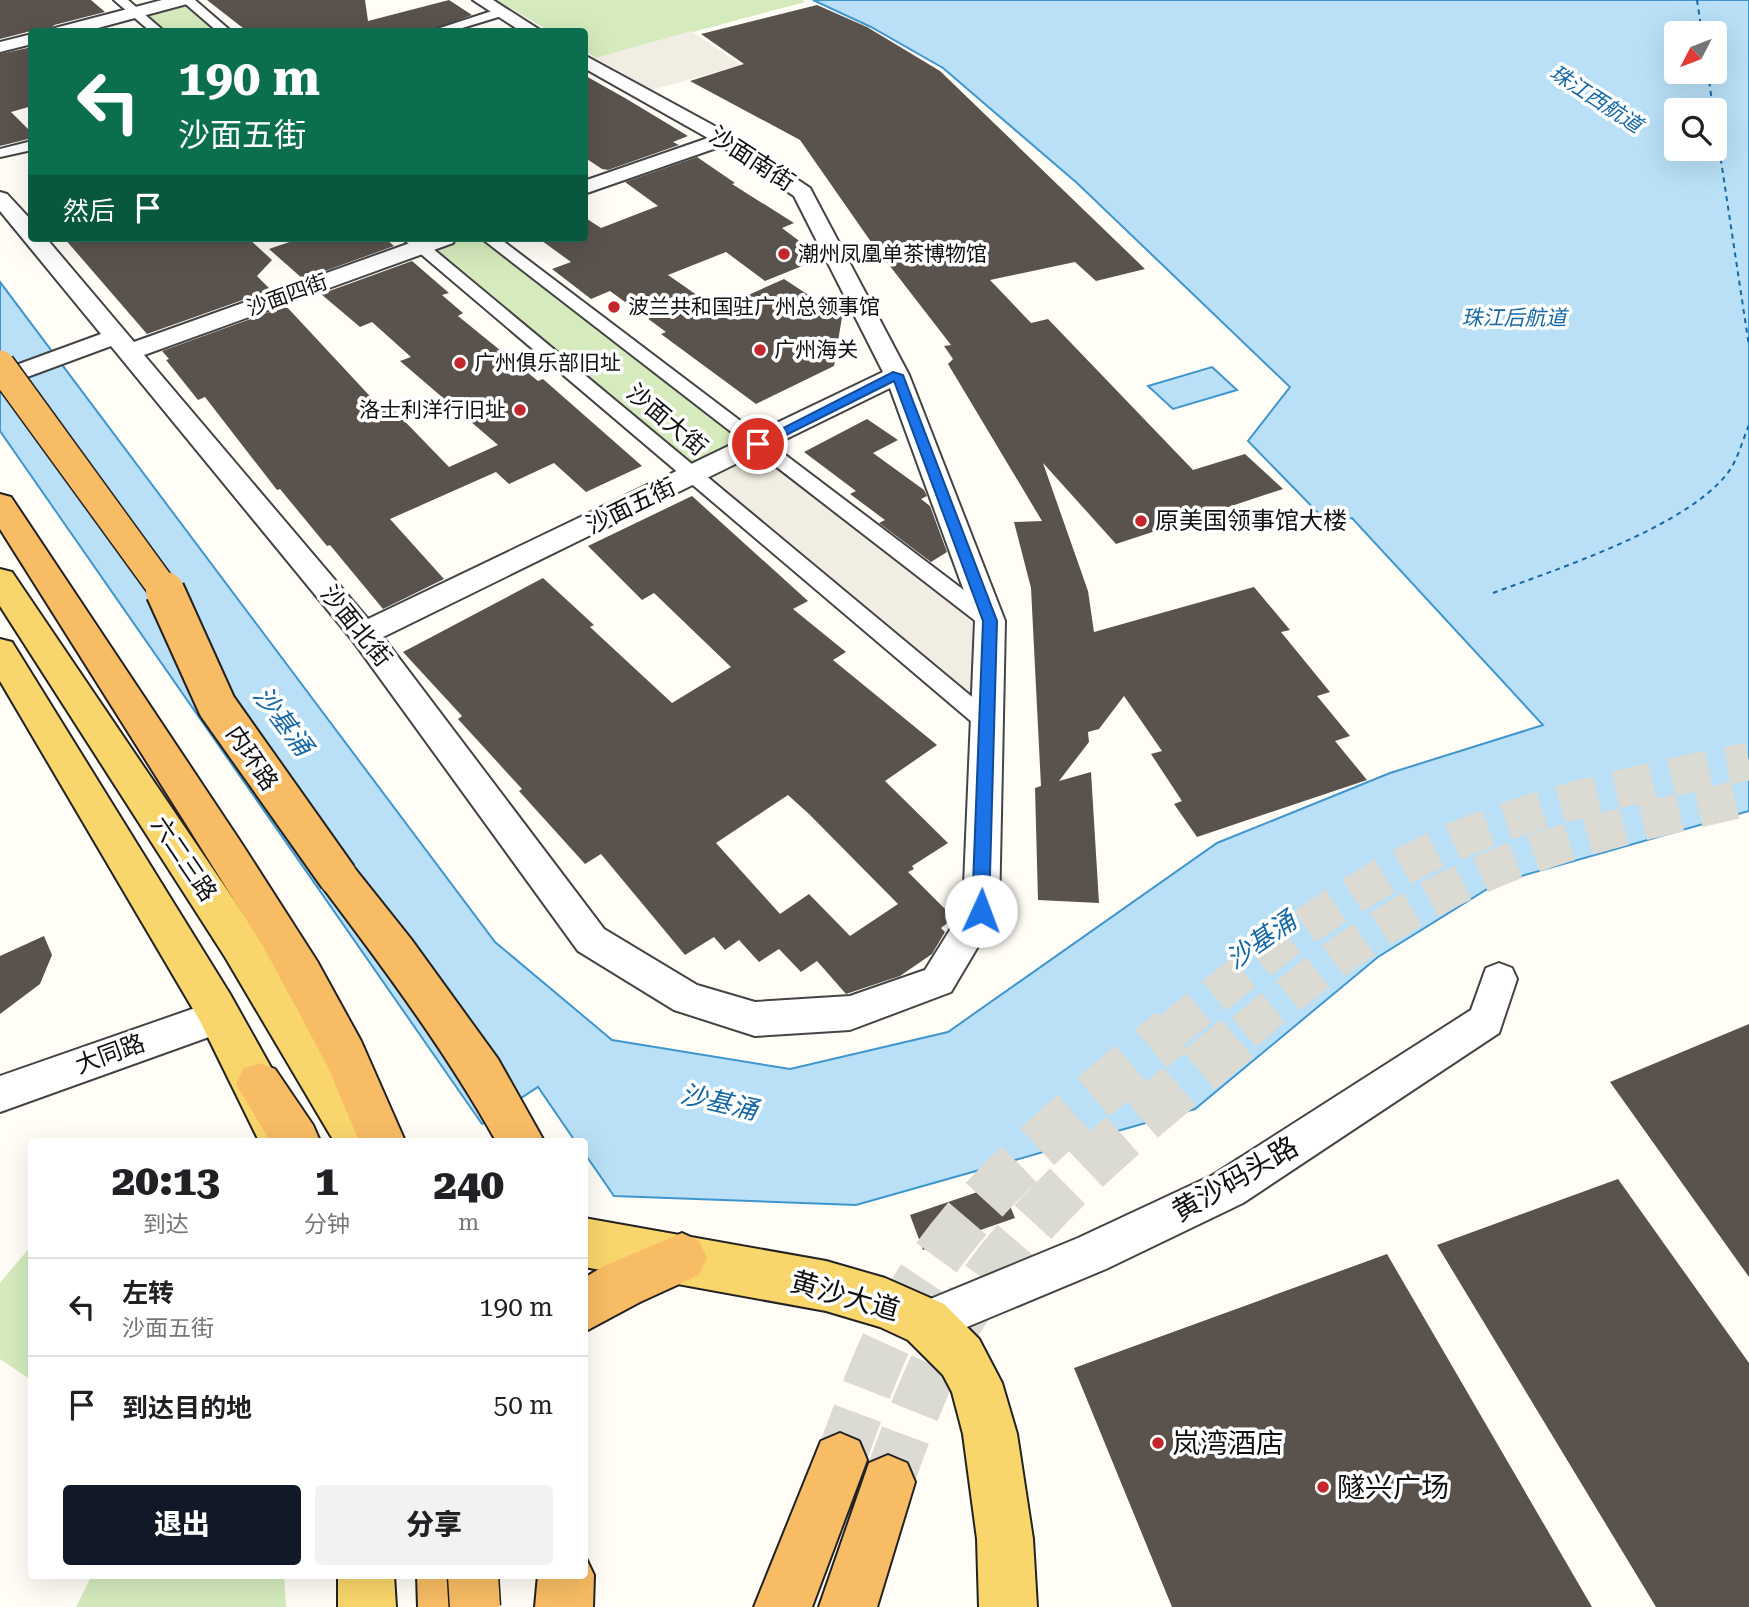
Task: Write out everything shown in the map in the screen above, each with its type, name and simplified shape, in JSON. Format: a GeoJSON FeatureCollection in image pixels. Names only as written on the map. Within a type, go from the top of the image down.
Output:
{"type":"FeatureCollection","features":[{"type":"Feature","properties":{"kind":"highway","name":"内环路"},"geometry":{"type":"LineString","coordinates":[[0,365],[164,589],[217,706],[270,785],[482,1074],[519,1138]]}},
{"type":"Feature","properties":{"kind":"highway"},"geometry":{"type":"LineString","coordinates":[[0,504],[252,891],[314,995],[351,1067],[381,1138]]}},
{"type":"Feature","properties":{"kind":"highway"},"geometry":{"type":"LineString","coordinates":[[258,1084],[295,1138]]}},
{"type":"Feature","properties":{"kind":"highway"},"geometry":{"type":"LineString","coordinates":[[588,1305],[622,1284],[682,1258]]}},
{"type":"Feature","properties":{"kind":"highway"},"geometry":{"type":"LineString","coordinates":[[783,1607],[840,1460]]}},
{"type":"Feature","properties":{"kind":"highway"},"geometry":{"type":"LineString","coordinates":[[848,1607],[888,1482]]}},
{"type":"Feature","properties":{"kind":"highway"},"geometry":{"type":"LineString","coordinates":[[564,1607],[566,1579]]}},
{"type":"Feature","properties":{"kind":"main road","name":"六二三路"},"geometry":{"type":"LineString","coordinates":[[0,580],[240,944],[360,1138]]}},
{"type":"Feature","properties":{"kind":"main road","name":"六二三路"},"geometry":{"type":"LineString","coordinates":[[0,651],[78,775],[221,1016],[258,1084],[281,1138]]}},
{"type":"Feature","properties":{"kind":"main road","name":"黄沙大道"},"geometry":{"type":"LineString","coordinates":[[588,1243],[826,1286],[886,1303],[926,1322],[961,1357],[975,1383],[990,1434],[1005,1539],[1007,1607]]}},
{"type":"Feature","properties":{"kind":"main road"},"geometry":{"type":"LineString","coordinates":[[366,1579],[367,1607]]}},
{"type":"Feature","properties":{"kind":"street"},"geometry":{"type":"LineString","coordinates":[[120,0],[154,28]]}},
{"type":"Feature","properties":{"kind":"street"},"geometry":{"type":"LineString","coordinates":[[76,28],[181,0]]}},
{"type":"Feature","properties":{"kind":"street"},"geometry":{"type":"LineString","coordinates":[[187,0],[221,28]]}},
{"type":"Feature","properties":{"kind":"street"},"geometry":{"type":"LineString","coordinates":[[481,0],[528,28]]}},
{"type":"Feature","properties":{"kind":"street"},"geometry":{"type":"LineString","coordinates":[[447,28],[501,12]]}},
{"type":"Feature","properties":{"kind":"street","name":"沙面南街"},"geometry":{"type":"LineString","coordinates":[[588,62],[724,139],[803,192],[897,375],[990,621],[981,911],[937,981],[850,1013],[755,1019],[687,998]]}},
{"type":"Feature","properties":{"kind":"street"},"geometry":{"type":"LineString","coordinates":[[588,187],[724,139]]}},
{"type":"Feature","properties":{"kind":"street"},"geometry":{"type":"LineString","coordinates":[[0,153],[28,146]]}},
{"type":"Feature","properties":{"kind":"street","name":"沙面北街"},"geometry":{"type":"LineString","coordinates":[[0,198],[28,231]]}},
{"type":"Feature","properties":{"kind":"street","name":"沙面北街"},"geometry":{"type":"LineString","coordinates":[[37,242],[364,634],[591,940],[687,998]]}},
{"type":"Feature","properties":{"kind":"street","name":"沙面四街"},"geometry":{"type":"LineString","coordinates":[[0,380],[123,344],[415,242]]}},
{"type":"Feature","properties":{"kind":"street","name":"沙面大街"},"geometry":{"type":"LineString","coordinates":[[415,242],[988,722]]}},
{"type":"Feature","properties":{"kind":"street","name":"沙面大街"},"geometry":{"type":"LineString","coordinates":[[494,242],[990,621]]}},
{"type":"Feature","properties":{"kind":"street","name":"沙面五街"},"geometry":{"type":"LineString","coordinates":[[364,634],[694,476],[897,375]]}},
{"type":"Feature","properties":{"kind":"street","name":"黄沙码头路"},"geometry":{"type":"LineString","coordinates":[[926,1322],[1091,1254],[1228,1189],[1486,1021],[1499,979]]}},
{"type":"Feature","properties":{"kind":"street","name":"大同路"},"geometry":{"type":"LineString","coordinates":[[0,1094],[221,1016]]}},
{"type":"Feature","properties":{"kind":"green space"},"geometry":{"type":"Polygon","coordinates":[[[496,0],[805,2],[596,58],[588,53],[588,28],[545,28],[496,0]]]}},
{"type":"Feature","properties":{"kind":"green space"},"geometry":{"type":"Polygon","coordinates":[[[183,1],[216,28],[161,28],[142,13],[183,1]]]}},
{"type":"Feature","properties":{"kind":"green space"},"geometry":{"type":"Polygon","coordinates":[[[443,242],[484,242],[744,442],[689,468],[430,247],[443,242]]]}},
{"type":"Feature","properties":{"kind":"green space"},"geometry":{"type":"Polygon","coordinates":[[[28,1250],[28,1378],[0,1359],[0,1283],[28,1250]]]}},
{"type":"Feature","properties":{"kind":"green space"},"geometry":{"type":"Polygon","coordinates":[[[90,1579],[284,1579],[286,1607],[76,1607],[90,1579]]]}},
{"type":"Feature","properties":{"kind":"shaded area"},"geometry":{"type":"Polygon","coordinates":[[[691,31],[741,65],[652,90],[596,58],[691,31]]]}},
{"type":"Feature","properties":{"kind":"shaded area"},"geometry":{"type":"Polygon","coordinates":[[[758,444],[990,621],[987,722],[694,476],[758,444]]]}},
{"type":"Feature","properties":{"kind":"water","name":"珠江后航道"},"geometry":{"type":"Polygon","coordinates":[[[813,0],[1749,0],[1749,811],[1497,883],[1378,957],[1195,1109],[856,1205],[614,1196],[588,1158],[588,1138],[573,1138],[538,1087],[482,1124],[0,431],[0,282],[495,942],[612,1040],[790,1069],[948,1032],[1217,843],[1390,773],[1543,725],[1352,518],[1327,522],[1248,441],[1290,387],[1077,183],[943,68],[871,27],[813,0]]]}},
{"type":"Feature","properties":{"kind":"water"},"geometry":{"type":"Polygon","coordinates":[[[1212,367],[1237,390],[1173,409],[1148,386],[1212,367]]]}},
{"type":"Feature","properties":{"kind":"building"},"geometry":{"type":"Polygon","coordinates":[[[0,0],[91,0],[105,12],[54,25],[53,28],[28,28],[28,32],[0,39],[0,0]]]}},
{"type":"Feature","properties":{"kind":"building"},"geometry":{"type":"Polygon","coordinates":[[[207,0],[365,0],[368,21],[449,0],[472,15],[437,28],[243,28],[207,0]]]}},
{"type":"Feature","properties":{"kind":"building"},"geometry":{"type":"Polygon","coordinates":[[[817,5],[867,27],[940,71],[1145,269],[1096,281],[1075,262],[990,280],[1031,323],[1048,319],[1193,470],[1245,454],[1283,489],[1116,544],[1043,463],[1088,591],[1094,632],[1254,587],[1290,630],[1281,632],[1330,692],[1317,696],[1350,736],[1335,741],[1367,780],[1197,837],[1174,804],[1182,801],[1151,754],[1162,751],[1124,696],[1099,729],[1088,732],[1089,742],[1059,781],[1091,772],[1099,903],[1038,900],[1035,788],[1041,786],[1031,588],[1014,522],[1042,521],[948,364],[953,359],[944,346],[951,345],[869,239],[800,140],[690,81],[744,64],[701,34],[817,5]]]}},
{"type":"Feature","properties":{"kind":"building"},"geometry":{"type":"Polygon","coordinates":[[[28,48],[28,107],[11,112],[28,129],[28,139],[0,146],[0,54],[28,48]]]}},
{"type":"Feature","properties":{"kind":"building"},"geometry":{"type":"Polygon","coordinates":[[[588,77],[688,136],[673,142],[679,145],[608,170],[588,160],[588,77]]]}},
{"type":"Feature","properties":{"kind":"building"},"geometry":{"type":"Polygon","coordinates":[[[697,157],[735,183],[732,184],[794,223],[782,228],[822,258],[765,281],[726,252],[668,275],[717,309],[784,279],[842,317],[834,366],[756,404],[661,334],[666,332],[610,291],[591,299],[552,269],[571,262],[544,242],[588,242],[588,220],[601,228],[658,206],[625,182],[697,157]]]}},
{"type":"Feature","properties":{"kind":"building"},"geometry":{"type":"Polygon","coordinates":[[[67,242],[252,242],[272,260],[257,276],[271,290],[147,334],[67,242]]]}},
{"type":"Feature","properties":{"kind":"building"},"geometry":{"type":"Polygon","coordinates":[[[289,242],[390,242],[394,246],[303,279],[269,249],[289,242]]]}},
{"type":"Feature","properties":{"kind":"building"},"geometry":{"type":"Polygon","coordinates":[[[412,261],[449,293],[442,295],[463,313],[458,316],[538,381],[543,379],[642,466],[586,492],[554,463],[509,484],[496,472],[390,519],[444,579],[383,609],[330,545],[327,546],[280,489],[277,490],[205,397],[198,400],[166,360],[169,359],[162,351],[286,306],[380,407],[388,404],[449,467],[498,445],[400,361],[411,357],[372,322],[360,327],[321,294],[412,261]]]}},
{"type":"Feature","properties":{"kind":"building"},"geometry":{"type":"Polygon","coordinates":[[[867,419],[898,440],[873,453],[924,490],[927,496],[921,499],[930,506],[947,552],[931,562],[879,523],[885,520],[850,494],[856,491],[804,452],[867,419]]]}},
{"type":"Feature","properties":{"kind":"building"},"geometry":{"type":"Polygon","coordinates":[[[692,496],[808,601],[793,609],[846,652],[833,660],[937,745],[885,781],[948,843],[912,866],[914,869],[908,872],[954,918],[941,928],[945,932],[932,954],[900,976],[846,994],[817,961],[801,972],[779,949],[759,962],[739,940],[725,950],[714,937],[685,955],[601,854],[585,864],[458,719],[462,716],[403,652],[543,578],[594,625],[590,627],[672,703],[731,667],[654,593],[642,600],[588,546],[692,496]],[[788,795],[716,843],[780,914],[809,894],[850,936],[898,904],[788,795]]]}},
{"type":"Feature","properties":{"kind":"building"},"geometry":{"type":"Polygon","coordinates":[[[44,936],[52,955],[40,984],[0,1014],[0,956],[44,936]]]}},
{"type":"Feature","properties":{"kind":"building"},"geometry":{"type":"Polygon","coordinates":[[[1749,1024],[1749,1277],[1610,1082],[1749,1024]]]}},
{"type":"Feature","properties":{"kind":"building"},"geometry":{"type":"Polygon","coordinates":[[[1618,1179],[1749,1363],[1749,1607],[1656,1607],[1437,1245],[1618,1179]]]}},
{"type":"Feature","properties":{"kind":"building"},"geometry":{"type":"Polygon","coordinates":[[[1001,1184],[1015,1218],[923,1250],[910,1215],[1001,1184]]]}},
{"type":"Feature","properties":{"kind":"building","name":"隧兴广场"},"geometry":{"type":"Polygon","coordinates":[[[1387,1254],[1592,1607],[1172,1607],[1074,1368],[1387,1254]]]}},
{"type":"Feature","properties":{"kind":"ferry route"},"geometry":{"type":"LineString","coordinates":[[1697,0],[1700,21]]}},
{"type":"Feature","properties":{"kind":"ferry route"},"geometry":{"type":"LineString","coordinates":[[1710,84],[1711,98]]}},
{"type":"Feature","properties":{"kind":"ferry route"},"geometry":{"type":"LineString","coordinates":[[1721,161],[1749,346]]}},
{"type":"Feature","properties":{"kind":"ferry route"},"geometry":{"type":"LineString","coordinates":[[1493,593],[1618,545],[1681,512],[1707,494],[1731,469],[1749,425]]}},
{"type":"Feature","properties":{"kind":"tunnel"},"geometry":{"type":"LineString","coordinates":[[1170,1032],[1317,918],[1380,879],[1453,842],[1493,826],[1578,800],[1749,761]]}},
{"type":"Feature","properties":{"kind":"tunnel"},"geometry":{"type":"LineString","coordinates":[[1244,1032],[1315,974],[1365,939],[1417,906],[1480,875],[1555,846],[1749,797]]}},
{"type":"Feature","properties":{"kind":"tunnel"},"geometry":{"type":"LineString","coordinates":[[840,1460],[871,1378],[898,1318],[935,1260],[964,1223],[1029,1154],[1172,1031]]}},
{"type":"Feature","properties":{"kind":"tunnel"},"geometry":{"type":"LineString","coordinates":[[888,1482],[917,1405],[943,1348],[981,1286],[1013,1245],[1086,1168],[1246,1031]]}},
{"type":"Feature","properties":{"kind":"place","name":"潮州凤凰单茶博物馆"},"geometry":{"type":"Point","coordinates":[784,254]}},
{"type":"Feature","properties":{"kind":"place","name":"波兰共和国驻广州总领事馆"},"geometry":{"type":"Point","coordinates":[614,307]}},
{"type":"Feature","properties":{"kind":"place","name":"广州海关"},"geometry":{"type":"Point","coordinates":[760,350]}},
{"type":"Feature","properties":{"kind":"place","name":"广州俱乐部旧址"},"geometry":{"type":"Point","coordinates":[460,363]}},
{"type":"Feature","properties":{"kind":"place","name":"洛士利洋行旧址"},"geometry":{"type":"Point","coordinates":[520,410]}},
{"type":"Feature","properties":{"kind":"place","name":"原美国领事馆大楼"},"geometry":{"type":"Point","coordinates":[1141,521]}},
{"type":"Feature","properties":{"kind":"place","name":"岚湾酒店"},"geometry":{"type":"Point","coordinates":[1158,1443]}},
{"type":"Feature","properties":{"kind":"place","name":"隧兴广场"},"geometry":{"type":"Point","coordinates":[1323,1487]}},
{"type":"Feature","properties":{"kind":"route"},"geometry":{"type":"LineString","coordinates":[[758,444],[897,375],[990,621],[981,911]]}},
{"type":"Feature","properties":{"kind":"water label","name":"珠江西航道"},"geometry":{"type":"Point","coordinates":[1596,99]}},
{"type":"Feature","properties":{"kind":"water label","name":"沙基涌"},"geometry":{"type":"Point","coordinates":[283,721]}},
{"type":"Feature","properties":{"kind":"water label","name":"沙基涌"},"geometry":{"type":"Point","coordinates":[1261,940]}},
{"type":"Feature","properties":{"kind":"water label","name":"沙基涌"},"geometry":{"type":"Point","coordinates":[719,1102]}}]}
